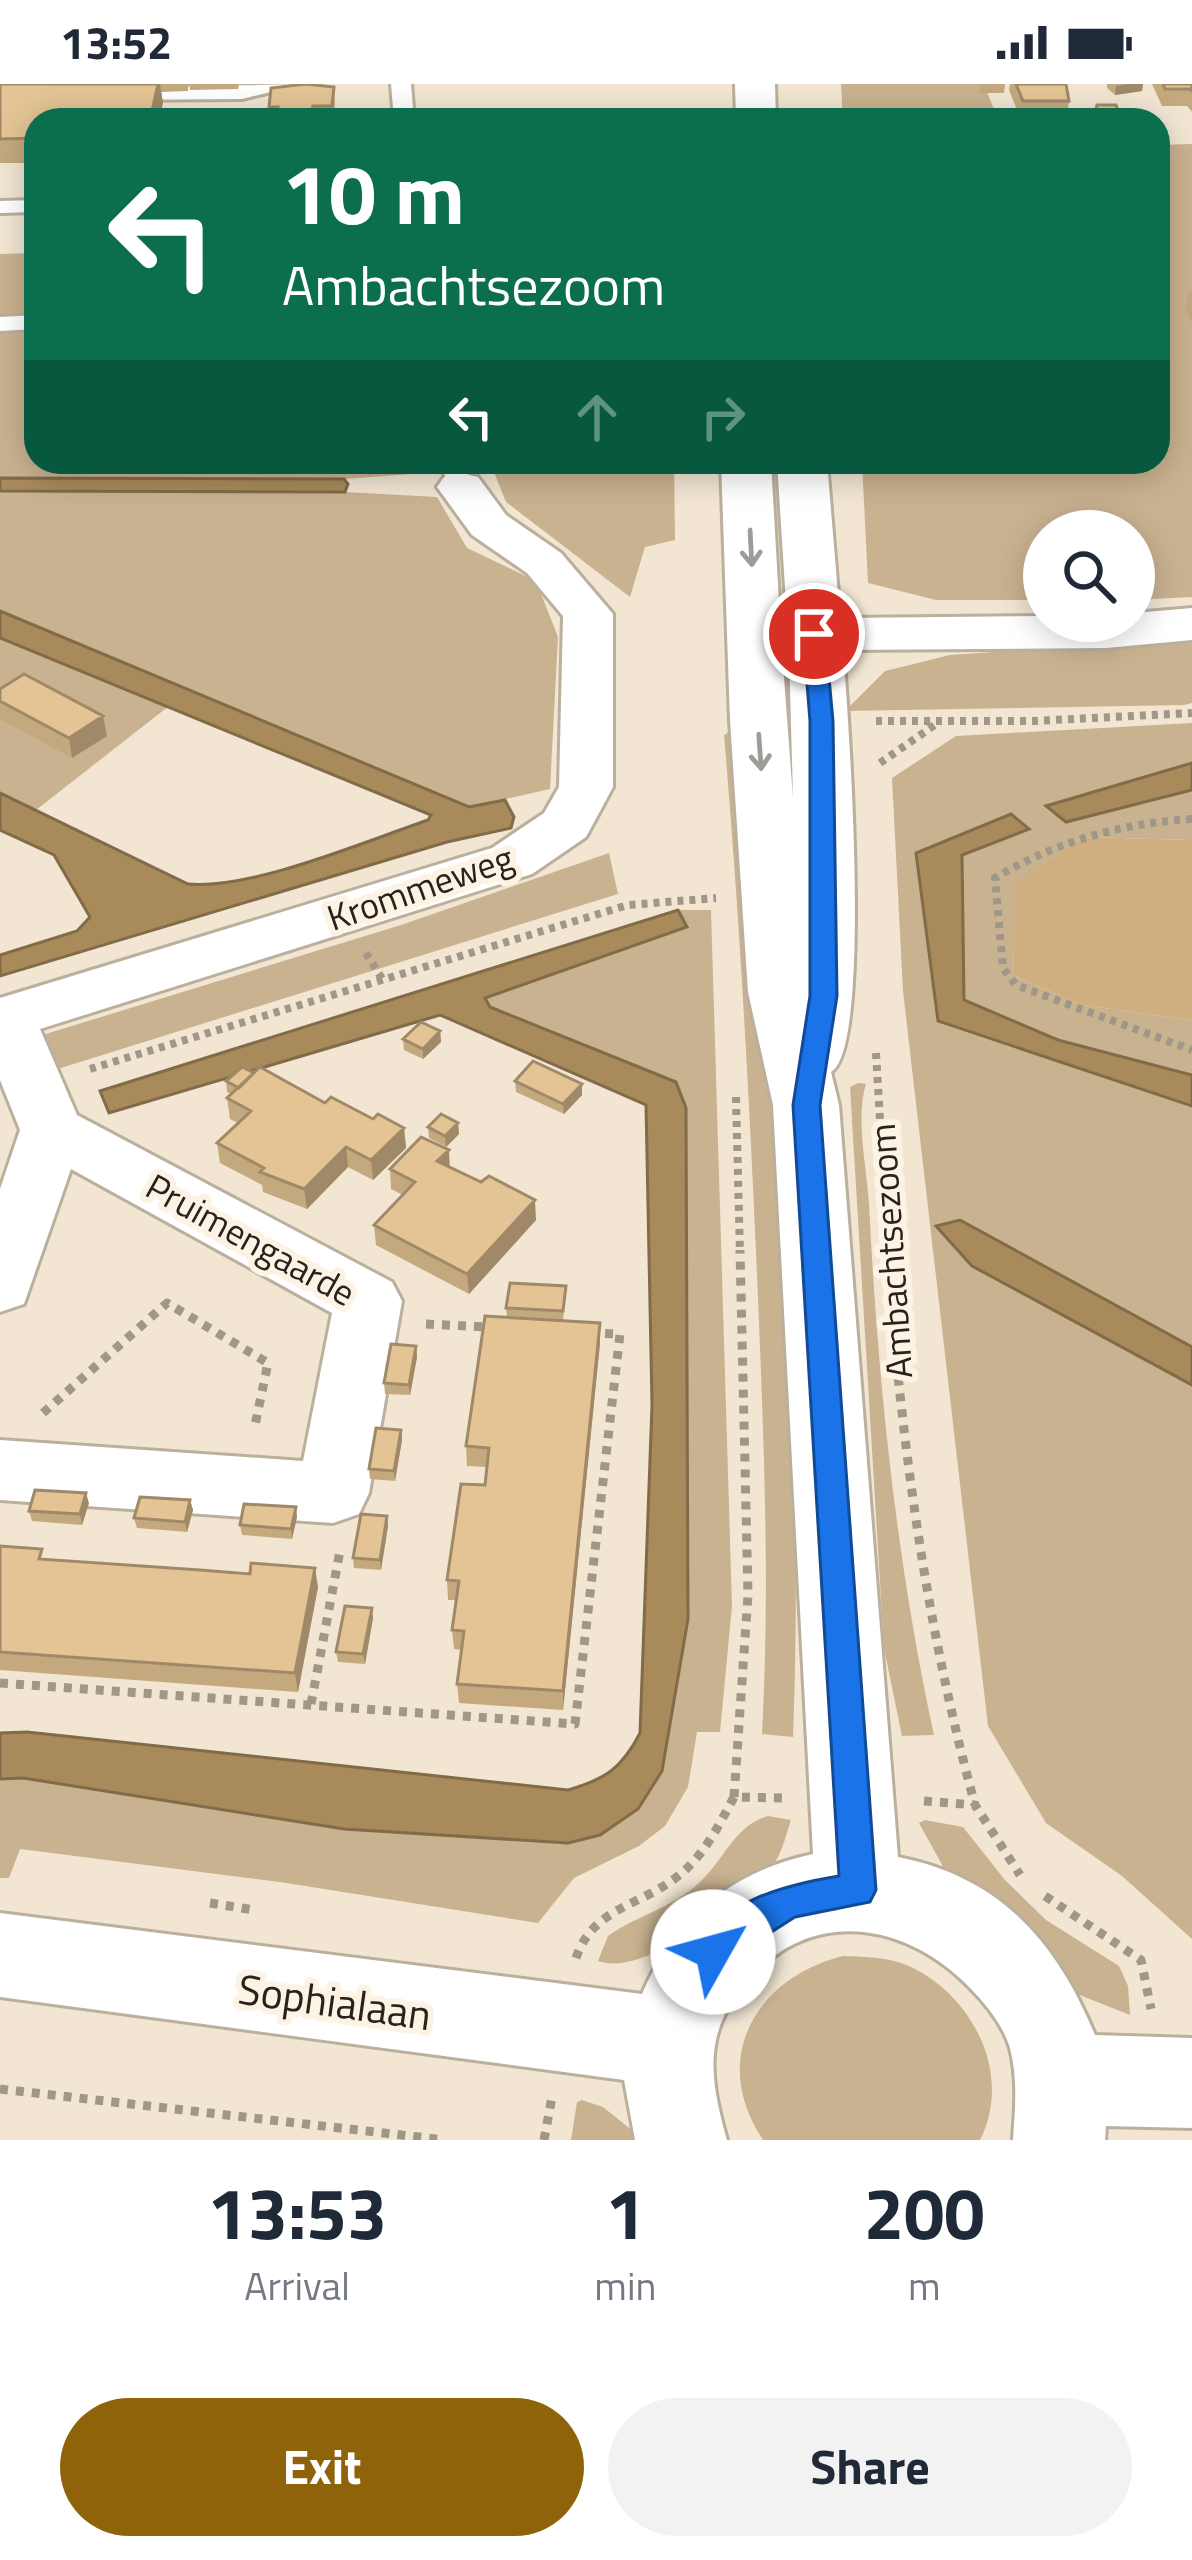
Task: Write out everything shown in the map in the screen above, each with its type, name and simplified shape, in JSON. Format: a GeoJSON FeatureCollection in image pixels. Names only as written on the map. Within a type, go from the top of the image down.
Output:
{"type":"FeatureCollection","features":[{"type":"Feature","properties":{"kind":"street","name":"Ambachtsezoom"},"geometry":{"type":"LineString","coordinates":[[749,474],[785,634],[821,721],[824,996],[771,1098]]}},
{"type":"Feature","properties":{"kind":"street","name":"Ambachtsezoom"},"geometry":{"type":"LineString","coordinates":[[801,474],[785,634],[758,720],[779,992],[771,1098],[858,1890]]}},
{"type":"Feature","properties":{"kind":"street","name":"Krommeweg"},"geometry":{"type":"LineString","coordinates":[[3,1019],[512,861],[566,824],[586,787],[588,614],[544,563],[489,525],[456,475]]}},
{"type":"Feature","properties":{"kind":"street"},"geometry":{"type":"LineString","coordinates":[[785,634],[1106,632],[1192,624]]}},
{"type":"Feature","properties":{"kind":"street"},"geometry":{"type":"LineString","coordinates":[[0,1286],[44,1108],[3,1019]]}},
{"type":"Feature","properties":{"kind":"street","name":"Pruimengaarde"},"geometry":{"type":"LineString","coordinates":[[0,1470],[333,1492],[368,1300],[44,1108]]}},
{"type":"Feature","properties":{"kind":"street"},"geometry":{"type":"LineString","coordinates":[[681,2140],[672,2104],[671,2042],[695,1977],[736,1930],[790,1901],[858,1890],[911,1900],[939,1912],[990,1945],[1012,1967],[1046,2020],[1060,2110],[1192,2083]]}},
{"type":"Feature","properties":{"kind":"street","name":"Sophialaan"},"geometry":{"type":"LineString","coordinates":[[0,1955],[671,2042]]}},
{"type":"Feature","properties":{"kind":"lane"},"geometry":{"type":"LineString","coordinates":[[88,94],[242,93],[294,84]]}},
{"type":"Feature","properties":{"kind":"path"},"geometry":{"type":"LineString","coordinates":[[821,721],[939,722],[1192,712]]}},
{"type":"Feature","properties":{"kind":"path"},"geometry":{"type":"LineString","coordinates":[[876,783],[879,764],[939,722]]}},
{"type":"Feature","properties":{"kind":"path"},"geometry":{"type":"LineString","coordinates":[[1192,819],[1168,819],[1031,853],[995,878],[1003,968],[1016,985],[1192,1049]]}},
{"type":"Feature","properties":{"kind":"path"},"geometry":{"type":"LineString","coordinates":[[723,897],[724,916]]}},
{"type":"Feature","properties":{"kind":"path"},"geometry":{"type":"LineString","coordinates":[[44,1108],[628,904],[706,899]]}},
{"type":"Feature","properties":{"kind":"path","name":"Ambachtsezoom"},"geometry":{"type":"LineString","coordinates":[[875,1031],[908,1476],[939,1674],[975,1805]]}},
{"type":"Feature","properties":{"kind":"path"},"geometry":{"type":"LineString","coordinates":[[734,1797],[771,1098]]}},
{"type":"Feature","properties":{"kind":"path"},"geometry":{"type":"LineString","coordinates":[[364,1321],[504,1328]]}},
{"type":"Feature","properties":{"kind":"path"},"geometry":{"type":"LineString","coordinates":[[0,1683],[575,1724],[620,1334],[574,1332]]}},
{"type":"Feature","properties":{"kind":"path"},"geometry":{"type":"LineString","coordinates":[[0,2089],[46,2098],[445,2140]]}},
{"type":"Feature","properties":{"kind":"shaded area"},"geometry":{"type":"Polygon","coordinates":[[[841,84],[984,84],[993,108],[842,108],[841,84]]]}},
{"type":"Feature","properties":{"kind":"shaded area"},"geometry":{"type":"Polygon","coordinates":[[[1192,144],[1192,597],[1155,599],[1155,510],[1023,510],[1023,600],[936,600],[868,583],[863,474],[1170,474],[1170,145],[1192,144]]]}},
{"type":"Feature","properties":{"kind":"shaded area"},"geometry":{"type":"Polygon","coordinates":[[[24,253],[24,474],[412,474],[344,479],[0,478],[0,254],[24,253]]]}},
{"type":"Feature","properties":{"kind":"shaded area"},"geometry":{"type":"Polygon","coordinates":[[[495,474],[674,474],[675,540],[645,547],[630,597],[506,502],[495,474]]]}},
{"type":"Feature","properties":{"kind":"shaded area"},"geometry":{"type":"Polygon","coordinates":[[[0,478],[344,479],[348,484],[345,492],[0,491],[0,478]]]}},
{"type":"Feature","properties":{"kind":"shaded area"},"geometry":{"type":"Polygon","coordinates":[[[0,491],[345,492],[437,497],[467,548],[536,581],[558,637],[550,789],[470,807],[0,611],[0,491]]]}},
{"type":"Feature","properties":{"kind":"shaded area"},"geometry":{"type":"Polygon","coordinates":[[[0,611],[469,807],[505,800],[514,817],[511,828],[447,842],[0,976],[0,955],[77,931],[90,917],[54,855],[0,830],[0,793],[188,884],[275,872],[428,820],[431,815],[0,638],[0,611]]]}},
{"type":"Feature","properties":{"kind":"shaded area"},"geometry":{"type":"Polygon","coordinates":[[[0,638],[169,706],[36,810],[0,793],[0,638]]]}},
{"type":"Feature","properties":{"kind":"shaded area"},"geometry":{"type":"Polygon","coordinates":[[[1192,638],[1192,703],[845,711],[885,671],[950,655],[1192,638]]]}},
{"type":"Feature","properties":{"kind":"shaded area"},"geometry":{"type":"Polygon","coordinates":[[[1192,723],[1192,763],[1047,806],[1066,822],[1192,790],[1192,840],[1084,837],[1016,883],[1013,975],[1081,1005],[1192,1020],[1192,1075],[1058,1040],[964,1000],[962,854],[1028,829],[1011,814],[916,854],[939,1021],[1192,1106],[1192,1347],[960,1220],[936,1226],[972,1266],[1192,1385],[1192,1939],[1122,1876],[1046,1823],[988,1726],[903,991],[892,778],[956,736],[1192,723]]]}},
{"type":"Feature","properties":{"kind":"shaded area"},"geometry":{"type":"Polygon","coordinates":[[[747,728],[784,1232],[795,1485],[793,1737],[762,1734],[766,1570],[760,1353],[744,1016],[724,735],[747,728]]]}},
{"type":"Feature","properties":{"kind":"shaded area"},"geometry":{"type":"Polygon","coordinates":[[[1192,763],[1192,790],[1066,822],[1046,806],[1192,763]]]}},
{"type":"Feature","properties":{"kind":"shaded area"},"geometry":{"type":"Polygon","coordinates":[[[1011,814],[1029,829],[962,855],[964,1000],[1058,1040],[1192,1075],[1192,1106],[938,1021],[916,853],[1011,814]]]}},
{"type":"Feature","properties":{"kind":"shaded area"},"geometry":{"type":"Polygon","coordinates":[[[1084,837],[1192,840],[1192,1020],[1081,1005],[1013,975],[1015,883],[1084,837]]]}},
{"type":"Feature","properties":{"kind":"shaded area"},"geometry":{"type":"Polygon","coordinates":[[[609,853],[618,894],[0,1087],[0,1048],[401,925],[609,853]]]}},
{"type":"Feature","properties":{"kind":"shaded area"},"geometry":{"type":"Polygon","coordinates":[[[678,910],[711,910],[732,1606],[720,1732],[697,1732],[688,1787],[665,1826],[639,1846],[574,1878],[538,1923],[280,1882],[20,1849],[9,1878],[0,1878],[0,1779],[23,1778],[344,1829],[567,1843],[600,1835],[638,1809],[686,1108],[490,1006],[485,997],[686,927],[678,910]]]}},
{"type":"Feature","properties":{"kind":"shaded area"},"geometry":{"type":"Polygon","coordinates":[[[678,910],[687,927],[485,998],[490,1007],[676,1082],[686,1108],[688,1619],[662,1771],[638,1809],[600,1835],[568,1843],[344,1829],[23,1778],[0,1779],[0,1733],[27,1732],[568,1790],[619,1764],[640,1733],[652,1405],[646,1105],[440,1015],[109,1113],[100,1091],[678,910]]]}},
{"type":"Feature","properties":{"kind":"shaded area"},"geometry":{"type":"Polygon","coordinates":[[[866,1084],[862,1127],[891,1471],[934,1735],[902,1736],[884,1648],[850,1087],[866,1084]]]}},
{"type":"Feature","properties":{"kind":"shaded area"},"geometry":{"type":"Polygon","coordinates":[[[960,1220],[1192,1347],[1192,1385],[972,1266],[936,1226],[960,1220]]]}},
{"type":"Feature","properties":{"kind":"shaded area"},"geometry":{"type":"Polygon","coordinates":[[[768,1816],[791,1820],[776,1861],[754,1885],[663,1948],[639,1959],[598,1961],[608,1936],[689,1891],[738,1835],[768,1816]]]}},
{"type":"Feature","properties":{"kind":"shaded area"},"geometry":{"type":"Polygon","coordinates":[[[919,1823],[963,1827],[1005,1880],[1046,1920],[1119,1966],[1128,1986],[1130,2015],[1072,1992],[951,1881],[919,1823]]]}},
{"type":"Feature","properties":{"kind":"shaded area"},"geometry":{"type":"Polygon","coordinates":[[[843,1956],[890,1960],[917,1970],[956,2001],[971,2021],[983,2043],[992,2091],[980,2140],[763,2140],[747,2110],[740,2080],[741,2052],[750,2026],[786,1983],[843,1956]]]}},
{"type":"Feature","properties":{"kind":"shaded area"},"geometry":{"type":"Polygon","coordinates":[[[577,2102],[603,2107],[644,2140],[571,2140],[577,2102]]]}},
{"type":"Feature","properties":{"kind":"building"},"geometry":{"type":"Polygon","coordinates":[[[0,84],[158,84],[153,108],[24,108],[24,138],[0,139],[0,84]]]}},
{"type":"Feature","properties":{"kind":"building"},"geometry":{"type":"Polygon","coordinates":[[[1016,84],[1066,84],[1069,101],[1023,101],[1016,84]]]}},
{"type":"Feature","properties":{"kind":"building"},"geometry":{"type":"Polygon","coordinates":[[[1163,84],[1192,84],[1192,91],[1165,89],[1163,84]]]}},
{"type":"Feature","properties":{"kind":"building"},"geometry":{"type":"Polygon","coordinates":[[[334,87],[332,106],[269,107],[271,88],[334,87]]]}},
{"type":"Feature","properties":{"kind":"building"},"geometry":{"type":"Polygon","coordinates":[[[24,674],[103,716],[69,738],[0,701],[0,689],[24,674]]]}},
{"type":"Feature","properties":{"kind":"building"},"geometry":{"type":"Polygon","coordinates":[[[421,1022],[440,1031],[423,1049],[403,1039],[421,1022]]]}},
{"type":"Feature","properties":{"kind":"building"},"geometry":{"type":"Polygon","coordinates":[[[533,1061],[582,1084],[563,1104],[515,1081],[533,1061]]]}},
{"type":"Feature","properties":{"kind":"building"},"geometry":{"type":"Polygon","coordinates":[[[242,1067],[254,1073],[239,1088],[226,1081],[242,1067]]]}},
{"type":"Feature","properties":{"kind":"building"},"geometry":{"type":"Polygon","coordinates":[[[260,1067],[325,1103],[331,1097],[373,1119],[378,1114],[404,1128],[371,1160],[346,1147],[304,1189],[260,1172],[264,1168],[217,1143],[251,1111],[227,1098],[260,1067]]]}},
{"type":"Feature","properties":{"kind":"building"},"geometry":{"type":"Polygon","coordinates":[[[441,1114],[458,1123],[445,1136],[428,1127],[441,1114]]]}},
{"type":"Feature","properties":{"kind":"building"},"geometry":{"type":"Polygon","coordinates":[[[421,1137],[449,1150],[437,1161],[481,1182],[489,1176],[535,1200],[467,1274],[374,1225],[415,1182],[390,1169],[421,1137]]]}},
{"type":"Feature","properties":{"kind":"building"},"geometry":{"type":"Polygon","coordinates":[[[510,1283],[566,1286],[563,1311],[506,1308],[510,1283]]]}},
{"type":"Feature","properties":{"kind":"building"},"geometry":{"type":"Polygon","coordinates":[[[485,1316],[600,1323],[563,1691],[457,1684],[464,1631],[452,1630],[459,1581],[447,1580],[461,1484],[485,1485],[489,1448],[466,1446],[485,1316]]]}},
{"type":"Feature","properties":{"kind":"building"},"geometry":{"type":"Polygon","coordinates":[[[391,1344],[416,1346],[409,1385],[384,1383],[391,1344]]]}},
{"type":"Feature","properties":{"kind":"building"},"geometry":{"type":"Polygon","coordinates":[[[376,1428],[401,1430],[394,1471],[369,1469],[376,1428]]]}},
{"type":"Feature","properties":{"kind":"building"},"geometry":{"type":"Polygon","coordinates":[[[35,1490],[86,1493],[80,1514],[29,1511],[35,1490]]]}},
{"type":"Feature","properties":{"kind":"building"},"geometry":{"type":"Polygon","coordinates":[[[140,1497],[190,1500],[185,1522],[134,1518],[140,1497]]]}},
{"type":"Feature","properties":{"kind":"building"},"geometry":{"type":"Polygon","coordinates":[[[244,1504],[296,1507],[291,1529],[240,1525],[244,1504]]]}},
{"type":"Feature","properties":{"kind":"building"},"geometry":{"type":"Polygon","coordinates":[[[361,1514],[387,1516],[380,1560],[353,1558],[361,1514]]]}},
{"type":"Feature","properties":{"kind":"building"},"geometry":{"type":"Polygon","coordinates":[[[0,1546],[42,1549],[39,1559],[250,1574],[251,1563],[315,1568],[295,1673],[0,1652],[0,1546]]]}},
{"type":"Feature","properties":{"kind":"building"},"geometry":{"type":"Polygon","coordinates":[[[345,1606],[372,1608],[363,1654],[336,1652],[345,1606]]]}},
{"type":"Feature","properties":{"kind":"route"},"geometry":{"type":"LineString","coordinates":[[713,1952],[736,1930],[790,1901],[858,1890],[806,1105],[824,996],[821,721],[814,634]]}}]}
